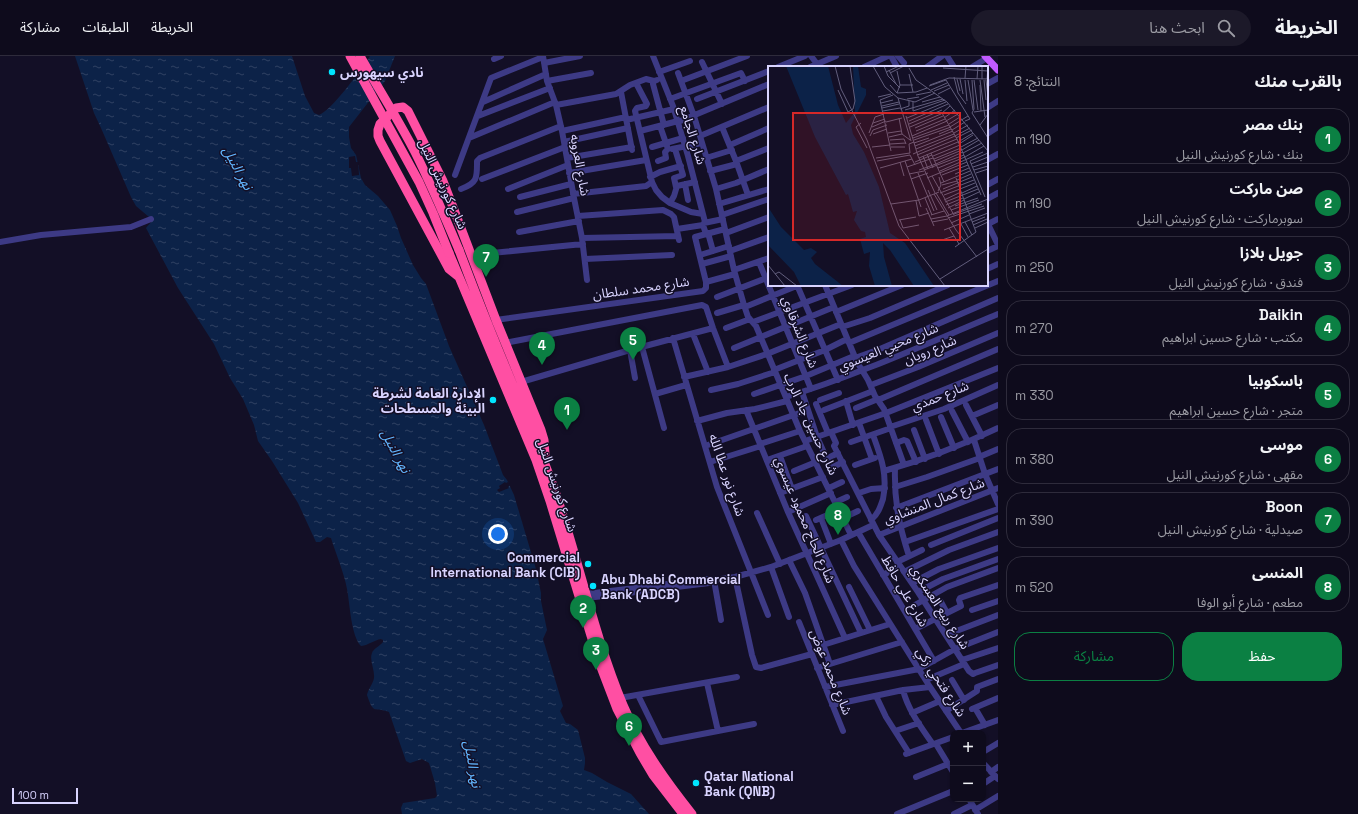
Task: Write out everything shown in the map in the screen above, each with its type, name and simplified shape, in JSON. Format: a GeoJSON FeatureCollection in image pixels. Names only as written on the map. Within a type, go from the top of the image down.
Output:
{"type":"FeatureCollection","features":[{"type":"Feature","properties":{"kind":"highway","name":"شارع كورنيش النيل"},"geometry":{"type":"LineString","coordinates":[[350,56],[419,182],[536,460],[599,662],[617,709],[643,759],[683,814]]}},
{"type":"Feature","properties":{"kind":"highway","name":"شارع كورنيش النيل"},"geometry":{"type":"LineString","coordinates":[[360,56],[416,153],[459,250],[557,497],[586,596],[620,698],[646,750],[663,776],[692,814]]}},
{"type":"Feature","properties":{"kind":"highway"},"geometry":{"type":"LineString","coordinates":[[460,278],[453,273],[446,263],[378,136],[380,124],[396,108],[403,107],[408,111],[443,181],[501,333],[541,430],[544,445],[544,461]]}},
{"type":"Feature","properties":{"kind":"highway"},"geometry":{"type":"LineString","coordinates":[[488,326],[501,333]]}},
{"type":"Feature","properties":{"kind":"main road"},"geometry":{"type":"LineString","coordinates":[[986,57],[998,70]]}},
{"type":"Feature","properties":{"kind":"street"},"geometry":{"type":"LineString","coordinates":[[494,59],[501,56]]}},
{"type":"Feature","properties":{"kind":"street"},"geometry":{"type":"LineString","coordinates":[[455,175],[491,79],[494,76],[543,58],[580,56]]}},
{"type":"Feature","properties":{"kind":"street","name":"شارع الجامع"},"geometry":{"type":"LineString","coordinates":[[653,56],[674,109],[686,147],[707,233]]}},
{"type":"Feature","properties":{"kind":"street"},"geometry":{"type":"LineString","coordinates":[[681,82],[747,56]]}},
{"type":"Feature","properties":{"kind":"street"},"geometry":{"type":"LineString","coordinates":[[780,66],[804,56]]}},
{"type":"Feature","properties":{"kind":"street"},"geometry":{"type":"LineString","coordinates":[[811,56],[822,64],[836,56]]}},
{"type":"Feature","properties":{"kind":"street"},"geometry":{"type":"LineString","coordinates":[[866,66],[890,56],[896,66]]}},
{"type":"Feature","properties":{"kind":"street"},"geometry":{"type":"LineString","coordinates":[[898,56],[904,63]]}},
{"type":"Feature","properties":{"kind":"street"},"geometry":{"type":"LineString","coordinates":[[930,66],[942,56]]}},
{"type":"Feature","properties":{"kind":"street"},"geometry":{"type":"LineString","coordinates":[[947,56],[953,66]]}},
{"type":"Feature","properties":{"kind":"street"},"geometry":{"type":"LineString","coordinates":[[973,66],[986,57]]}},
{"type":"Feature","properties":{"kind":"street","name":"شارع العروبه"},"geometry":{"type":"LineString","coordinates":[[543,58],[547,81],[556,104],[562,128],[571,184],[583,241],[587,280]]}},
{"type":"Feature","properties":{"kind":"street"},"geometry":{"type":"LineString","coordinates":[[659,72],[690,61]]}},
{"type":"Feature","properties":{"kind":"street"},"geometry":{"type":"LineString","coordinates":[[702,62],[722,104]]}},
{"type":"Feature","properties":{"kind":"street"},"geometry":{"type":"LineString","coordinates":[[697,99],[768,71]]}},
{"type":"Feature","properties":{"kind":"street"},"geometry":{"type":"LineString","coordinates":[[547,81],[591,73]]}},
{"type":"Feature","properties":{"kind":"street"},"geometry":{"type":"LineString","coordinates":[[670,99],[742,73],[745,80]]}},
{"type":"Feature","properties":{"kind":"street"},"geometry":{"type":"LineString","coordinates":[[483,102],[546,74]]}},
{"type":"Feature","properties":{"kind":"street","name":"شارع حسين جاد الرب"},"geometry":{"type":"LineString","coordinates":[[678,74],[694,116],[716,189],[735,272],[745,306],[761,337],[806,444],[852,535]]}},
{"type":"Feature","properties":{"kind":"street"},"geometry":{"type":"LineString","coordinates":[[988,83],[998,78]]}},
{"type":"Feature","properties":{"kind":"street"},"geometry":{"type":"LineString","coordinates":[[469,138],[556,104],[616,94],[636,83],[648,79],[654,81],[663,79]]}},
{"type":"Feature","properties":{"kind":"street"},"geometry":{"type":"LineString","coordinates":[[654,81],[653,84],[661,112],[662,125],[668,150],[665,152],[666,158],[658,161]]}},
{"type":"Feature","properties":{"kind":"street"},"geometry":{"type":"LineString","coordinates":[[636,83],[647,104],[646,106],[636,109],[646,160],[662,197],[669,202],[691,212],[703,214]]}},
{"type":"Feature","properties":{"kind":"street"},"geometry":{"type":"LineString","coordinates":[[640,131],[694,116],[768,84]]}},
{"type":"Feature","properties":{"kind":"street"},"geometry":{"type":"LineString","coordinates":[[478,116],[550,88]]}},
{"type":"Feature","properties":{"kind":"street"},"geometry":{"type":"LineString","coordinates":[[567,158],[632,148],[621,92]]}},
{"type":"Feature","properties":{"kind":"street"},"geometry":{"type":"LineString","coordinates":[[988,107],[998,101]]}},
{"type":"Feature","properties":{"kind":"street"},"geometry":{"type":"LineString","coordinates":[[700,136],[768,107]]}},
{"type":"Feature","properties":{"kind":"street"},"geometry":{"type":"LineString","coordinates":[[461,189],[469,186],[473,182],[478,173],[477,161],[480,158],[562,128],[626,118],[637,118],[674,109]]}},
{"type":"Feature","properties":{"kind":"street"},"geometry":{"type":"LineString","coordinates":[[722,127],[737,162],[748,195]]}},
{"type":"Feature","properties":{"kind":"street"},"geometry":{"type":"LineString","coordinates":[[988,133],[998,127]]}},
{"type":"Feature","properties":{"kind":"street"},"geometry":{"type":"LineString","coordinates":[[482,179],[565,144],[628,128]]}},
{"type":"Feature","properties":{"kind":"street"},"geometry":{"type":"LineString","coordinates":[[706,158],[768,128]]}},
{"type":"Feature","properties":{"kind":"street"},"geometry":{"type":"LineString","coordinates":[[652,147],[683,138]]}},
{"type":"Feature","properties":{"kind":"street"},"geometry":{"type":"LineString","coordinates":[[668,150],[702,143]]}},
{"type":"Feature","properties":{"kind":"street"},"geometry":{"type":"LineString","coordinates":[[710,171],[737,162],[768,148]]}},
{"type":"Feature","properties":{"kind":"street"},"geometry":{"type":"LineString","coordinates":[[667,211],[669,202],[674,196],[676,187],[674,178],[683,175],[675,149]]}},
{"type":"Feature","properties":{"kind":"street"},"geometry":{"type":"LineString","coordinates":[[988,159],[998,154]]}},
{"type":"Feature","properties":{"kind":"street"},"geometry":{"type":"LineString","coordinates":[[570,173],[646,160]]}},
{"type":"Feature","properties":{"kind":"street"},"geometry":{"type":"LineString","coordinates":[[508,189],[568,165]]}},
{"type":"Feature","properties":{"kind":"street"},"geometry":{"type":"LineString","coordinates":[[517,212],[574,196],[646,186],[654,178],[680,166]]}},
{"type":"Feature","properties":{"kind":"street"},"geometry":{"type":"LineString","coordinates":[[716,189],[768,169]]}},
{"type":"Feature","properties":{"kind":"street"},"geometry":{"type":"LineString","coordinates":[[988,184],[998,179]]}},
{"type":"Feature","properties":{"kind":"street"},"geometry":{"type":"LineString","coordinates":[[676,187],[695,182]]}},
{"type":"Feature","properties":{"kind":"street"},"geometry":{"type":"LineString","coordinates":[[520,197],[571,184]]}},
{"type":"Feature","properties":{"kind":"street"},"geometry":{"type":"LineString","coordinates":[[685,184],[688,200]]}},
{"type":"Feature","properties":{"kind":"street"},"geometry":{"type":"LineString","coordinates":[[719,204],[768,189]]}},
{"type":"Feature","properties":{"kind":"street"},"geometry":{"type":"LineString","coordinates":[[988,199],[998,194]]}},
{"type":"Feature","properties":{"kind":"street"},"geometry":{"type":"LineString","coordinates":[[677,229],[704,224],[768,199]]}},
{"type":"Feature","properties":{"kind":"street"},"geometry":{"type":"LineString","coordinates":[[471,255],[583,241],[679,238],[674,217],[667,211],[659,210],[579,219],[519,232]]}},
{"type":"Feature","properties":{"kind":"street"},"geometry":{"type":"LineString","coordinates":[[713,251],[707,233],[726,231],[768,218]]}},
{"type":"Feature","properties":{"kind":"street"},"geometry":{"type":"LineString","coordinates":[[0,242],[40,235],[130,227],[152,219]]}},
{"type":"Feature","properties":{"kind":"street"},"geometry":{"type":"LineString","coordinates":[[988,251],[998,246],[996,237],[988,225],[998,219]]}},
{"type":"Feature","properties":{"kind":"street","name":"شارع محمد سلطان"},"geometry":{"type":"LineString","coordinates":[[496,320],[700,292],[706,288],[706,282],[695,237],[707,233]]}},
{"type":"Feature","properties":{"kind":"street"},"geometry":{"type":"LineString","coordinates":[[702,264],[730,251],[768,237]]}},
{"type":"Feature","properties":{"kind":"street"},"geometry":{"type":"LineString","coordinates":[[700,255],[713,251],[730,251]]}},
{"type":"Feature","properties":{"kind":"street"},"geometry":{"type":"LineString","coordinates":[[585,259],[672,255]]}},
{"type":"Feature","properties":{"kind":"street"},"geometry":{"type":"LineString","coordinates":[[706,282],[768,258]]}},
{"type":"Feature","properties":{"kind":"street","name":"شارع الشرقاوي"},"geometry":{"type":"LineString","coordinates":[[759,262],[767,278]]}},
{"type":"Feature","properties":{"kind":"street"},"geometry":{"type":"LineString","coordinates":[[988,269],[998,264]]}},
{"type":"Feature","properties":{"kind":"street"},"geometry":{"type":"LineString","coordinates":[[717,297],[767,278]]}},
{"type":"Feature","properties":{"kind":"street"},"geometry":{"type":"LineString","coordinates":[[988,285],[998,281]]}},
{"type":"Feature","properties":{"kind":"street","name":"شارع الشرقاوي"},"geometry":{"type":"LineString","coordinates":[[770,286],[811,389]]}},
{"type":"Feature","properties":{"kind":"street"},"geometry":{"type":"LineString","coordinates":[[717,313],[745,306],[796,286]]}},
{"type":"Feature","properties":{"kind":"street"},"geometry":{"type":"LineString","coordinates":[[798,286],[838,380]]}},
{"type":"Feature","properties":{"kind":"street"},"geometry":{"type":"LineString","coordinates":[[825,286],[855,357],[886,414],[904,465]]}},
{"type":"Feature","properties":{"kind":"street"},"geometry":{"type":"LineString","coordinates":[[726,328],[752,321],[849,286]]}},
{"type":"Feature","properties":{"kind":"street"},"geometry":{"type":"LineString","coordinates":[[734,348],[811,317],[835,310],[899,286]]}},
{"type":"Feature","properties":{"kind":"street"},"geometry":{"type":"LineString","coordinates":[[684,377],[728,367],[767,354],[818,333],[870,318],[946,286]]}},
{"type":"Feature","properties":{"kind":"street"},"geometry":{"type":"LineString","coordinates":[[711,390],[738,384],[775,371],[799,360],[986,286]]}},
{"type":"Feature","properties":{"kind":"street"},"geometry":{"type":"LineString","coordinates":[[754,394],[880,349],[998,298]]}},
{"type":"Feature","properties":{"kind":"street"},"geometry":{"type":"LineString","coordinates":[[505,342],[702,305],[706,307],[728,367]]}},
{"type":"Feature","properties":{"kind":"street","name":"شارع محيي العيسوي"},"geometry":{"type":"LineString","coordinates":[[698,421],[727,413],[755,409],[786,399],[838,380],[998,314]]}},
{"type":"Feature","properties":{"kind":"street"},"geometry":{"type":"LineString","coordinates":[[521,382],[630,350],[713,328]]}},
{"type":"Feature","properties":{"kind":"street","name":"شارع رويان"},"geometry":{"type":"LineString","coordinates":[[824,410],[918,367],[998,333]]}},
{"type":"Feature","properties":{"kind":"street"},"geometry":{"type":"LineString","coordinates":[[692,334],[708,372]]}},
{"type":"Feature","properties":{"kind":"street","name":"شارع نور عطا الله"},"geometry":{"type":"LineString","coordinates":[[673,338],[722,502],[768,615]]}},
{"type":"Feature","properties":{"kind":"street"},"geometry":{"type":"LineString","coordinates":[[642,347],[664,428]]}},
{"type":"Feature","properties":{"kind":"street"},"geometry":{"type":"LineString","coordinates":[[856,408],[998,349]]}},
{"type":"Feature","properties":{"kind":"street"},"geometry":{"type":"LineString","coordinates":[[630,350],[635,378]]}},
{"type":"Feature","properties":{"kind":"street"},"geometry":{"type":"LineString","coordinates":[[767,460],[780,456],[818,437],[886,414],[998,368]]}},
{"type":"Feature","properties":{"kind":"street"},"geometry":{"type":"LineString","coordinates":[[655,394],[686,385]]}},
{"type":"Feature","properties":{"kind":"street","name":"شارع حمدي"},"geometry":{"type":"LineString","coordinates":[[851,442],[944,408],[998,385]]}},
{"type":"Feature","properties":{"kind":"street"},"geometry":{"type":"LineString","coordinates":[[802,392],[827,458],[838,453]]}},
{"type":"Feature","properties":{"kind":"street"},"geometry":{"type":"LineString","coordinates":[[836,405],[832,396],[839,393]]}},
{"type":"Feature","properties":{"kind":"street","name":"شارع ربيع العسكري"},"geometry":{"type":"LineString","coordinates":[[832,396],[818,402],[829,433],[835,443],[834,446],[879,535],[924,600],[963,662]]}},
{"type":"Feature","properties":{"kind":"street"},"geometry":{"type":"LineString","coordinates":[[846,401],[864,438],[872,459]]}},
{"type":"Feature","properties":{"kind":"street"},"geometry":{"type":"LineString","coordinates":[[966,405],[982,436]]}},
{"type":"Feature","properties":{"kind":"street"},"geometry":{"type":"LineString","coordinates":[[972,416],[998,405]]}},
{"type":"Feature","properties":{"kind":"street","name":"شارع الحاج محمود عيسوي"},"geometry":{"type":"LineString","coordinates":[[746,410],[788,512],[845,638]]}},
{"type":"Feature","properties":{"kind":"street"},"geometry":{"type":"LineString","coordinates":[[705,446],[808,410]]}},
{"type":"Feature","properties":{"kind":"street"},"geometry":{"type":"LineString","coordinates":[[952,411],[980,457],[986,474],[995,489],[998,504]]}},
{"type":"Feature","properties":{"kind":"street"},"geometry":{"type":"LineString","coordinates":[[941,417],[954,448]]}},
{"type":"Feature","properties":{"kind":"street"},"geometry":{"type":"LineString","coordinates":[[926,420],[939,454]]}},
{"type":"Feature","properties":{"kind":"street"},"geometry":{"type":"LineString","coordinates":[[884,471],[939,454],[998,428]]}},
{"type":"Feature","properties":{"kind":"street"},"geometry":{"type":"LineString","coordinates":[[914,430],[925,459]]}},
{"type":"Feature","properties":{"kind":"street"},"geometry":{"type":"LineString","coordinates":[[710,462],[800,431]]}},
{"type":"Feature","properties":{"kind":"street"},"geometry":{"type":"LineString","coordinates":[[586,596],[708,583],[714,580],[752,573],[780,564],[858,532],[872,523],[878,514],[885,488],[885,477],[881,456],[873,435]]}},
{"type":"Feature","properties":{"kind":"street"},"geometry":{"type":"LineString","coordinates":[[896,443],[904,440],[908,441],[916,462]]}},
{"type":"Feature","properties":{"kind":"street"},"geometry":{"type":"LineString","coordinates":[[895,487],[927,477],[998,449]]}},
{"type":"Feature","properties":{"kind":"street"},"geometry":{"type":"LineString","coordinates":[[780,456],[792,488]]}},
{"type":"Feature","properties":{"kind":"street"},"geometry":{"type":"LineString","coordinates":[[855,465],[881,456]]}},
{"type":"Feature","properties":{"kind":"street"},"geometry":{"type":"LineString","coordinates":[[794,471],[816,462]]}},
{"type":"Feature","properties":{"kind":"street"},"geometry":{"type":"LineString","coordinates":[[829,469],[842,462]]}},
{"type":"Feature","properties":{"kind":"street"},"geometry":{"type":"LineString","coordinates":[[895,468],[896,508],[909,556]]}},
{"type":"Feature","properties":{"kind":"street"},"geometry":{"type":"LineString","coordinates":[[896,508],[998,469]]}},
{"type":"Feature","properties":{"kind":"street"},"geometry":{"type":"LineString","coordinates":[[780,493],[823,477]]}},
{"type":"Feature","properties":{"kind":"street"},"geometry":{"type":"LineString","coordinates":[[788,512],[830,491],[842,482]]}},
{"type":"Feature","properties":{"kind":"street"},"geometry":{"type":"LineString","coordinates":[[858,492],[885,488]]}},
{"type":"Feature","properties":{"kind":"street","name":"شارع كمال المنشاوي"},"geometry":{"type":"LineString","coordinates":[[879,535],[995,489]]}},
{"type":"Feature","properties":{"kind":"street"},"geometry":{"type":"LineString","coordinates":[[836,502],[846,497]]}},
{"type":"Feature","properties":{"kind":"street"},"geometry":{"type":"LineString","coordinates":[[882,501],[896,501]]}},
{"type":"Feature","properties":{"kind":"street"},"geometry":{"type":"LineString","coordinates":[[905,542],[998,509]]}},
{"type":"Feature","properties":{"kind":"street"},"geometry":{"type":"LineString","coordinates":[[831,544],[818,519],[839,510]]}},
{"type":"Feature","properties":{"kind":"street"},"geometry":{"type":"LineString","coordinates":[[843,518],[858,511]]}},
{"type":"Feature","properties":{"kind":"street"},"geometry":{"type":"LineString","coordinates":[[757,513],[780,564]]}},
{"type":"Feature","properties":{"kind":"street"},"geometry":{"type":"LineString","coordinates":[[806,516],[861,633]]}},
{"type":"Feature","properties":{"kind":"street"},"geometry":{"type":"LineString","coordinates":[[930,544],[998,518]]}},
{"type":"Feature","properties":{"kind":"street","name":"شارع علي حافظ"},"geometry":{"type":"LineString","coordinates":[[858,532],[934,661]]}},
{"type":"Feature","properties":{"kind":"street"},"geometry":{"type":"LineString","coordinates":[[904,572],[949,550],[998,532]]}},
{"type":"Feature","properties":{"kind":"street","name":"شارع فتحي زكي"},"geometry":{"type":"LineString","coordinates":[[841,540],[854,566],[959,730]]}},
{"type":"Feature","properties":{"kind":"street"},"geometry":{"type":"LineString","coordinates":[[912,583],[939,570],[998,548]]}},
{"type":"Feature","properties":{"kind":"street"},"geometry":{"type":"LineString","coordinates":[[883,575],[909,556],[922,550]]}},
{"type":"Feature","properties":{"kind":"street"},"geometry":{"type":"LineString","coordinates":[[918,592],[943,579],[998,559]]}},
{"type":"Feature","properties":{"kind":"street","name":"شارع محمد عوض"},"geometry":{"type":"LineString","coordinates":[[789,560],[805,593],[830,664]]}},
{"type":"Feature","properties":{"kind":"street"},"geometry":{"type":"LineString","coordinates":[[771,567],[788,617]]}},
{"type":"Feature","properties":{"kind":"street"},"geometry":{"type":"LineString","coordinates":[[914,606],[947,587],[998,568]]}},
{"type":"Feature","properties":{"kind":"street"},"geometry":{"type":"LineString","coordinates":[[735,577],[752,656],[756,667],[761,668],[812,654]]}},
{"type":"Feature","properties":{"kind":"street"},"geometry":{"type":"LineString","coordinates":[[714,580],[721,620]]}},
{"type":"Feature","properties":{"kind":"street"},"geometry":{"type":"LineString","coordinates":[[915,629],[961,606],[959,600],[960,598],[998,585]]}},
{"type":"Feature","properties":{"kind":"street"},"geometry":{"type":"LineString","coordinates":[[849,587],[870,630]]}},
{"type":"Feature","properties":{"kind":"street"},"geometry":{"type":"LineString","coordinates":[[972,610],[998,601]]}},
{"type":"Feature","properties":{"kind":"street"},"geometry":{"type":"LineString","coordinates":[[942,602],[947,612]]}},
{"type":"Feature","properties":{"kind":"street"},"geometry":{"type":"LineString","coordinates":[[946,635],[998,615]]}},
{"type":"Feature","properties":{"kind":"street","name":"شارع محمد عوض"},"geometry":{"type":"LineString","coordinates":[[799,622],[843,731]]}},
{"type":"Feature","properties":{"kind":"street"},"geometry":{"type":"LineString","coordinates":[[823,645],[890,624]]}},
{"type":"Feature","properties":{"kind":"street"},"geometry":{"type":"LineString","coordinates":[[825,687],[919,669],[955,649],[998,632]]}},
{"type":"Feature","properties":{"kind":"street"},"geometry":{"type":"LineString","coordinates":[[817,668],[902,642]]}},
{"type":"Feature","properties":{"kind":"street"},"geometry":{"type":"LineString","coordinates":[[926,680],[963,662],[998,648]]}},
{"type":"Feature","properties":{"kind":"street"},"geometry":{"type":"LineString","coordinates":[[963,662],[973,674],[998,664]]}},
{"type":"Feature","properties":{"kind":"street"},"geometry":{"type":"LineString","coordinates":[[620,698],[737,677]]}},
{"type":"Feature","properties":{"kind":"street"},"geometry":{"type":"LineString","coordinates":[[946,712],[978,690],[977,687],[998,679]]}},
{"type":"Feature","properties":{"kind":"street"},"geometry":{"type":"LineString","coordinates":[[952,680],[964,700]]}},
{"type":"Feature","properties":{"kind":"street"},"geometry":{"type":"LineString","coordinates":[[707,682],[718,732]]}},
{"type":"Feature","properties":{"kind":"street"},"geometry":{"type":"LineString","coordinates":[[832,705],[903,690],[930,687]]}},
{"type":"Feature","properties":{"kind":"street"},"geometry":{"type":"LineString","coordinates":[[903,690],[912,713],[950,765],[916,776]]}},
{"type":"Feature","properties":{"kind":"street"},"geometry":{"type":"LineString","coordinates":[[638,695],[661,742],[754,724]]}},
{"type":"Feature","properties":{"kind":"street"},"geometry":{"type":"LineString","coordinates":[[876,696],[907,754],[950,738]]}},
{"type":"Feature","properties":{"kind":"street"},"geometry":{"type":"LineString","coordinates":[[985,724],[974,709],[998,698]]}},
{"type":"Feature","properties":{"kind":"street"},"geometry":{"type":"LineString","coordinates":[[912,713],[940,701]]}},
{"type":"Feature","properties":{"kind":"street"},"geometry":{"type":"LineString","coordinates":[[969,730],[998,720]]}},
{"type":"Feature","properties":{"kind":"street"},"geometry":{"type":"LineString","coordinates":[[895,731],[919,723]]}},
{"type":"Feature","properties":{"kind":"street"},"geometry":{"type":"LineString","coordinates":[[986,750],[998,743]]}},
{"type":"Feature","properties":{"kind":"street"},"geometry":{"type":"LineString","coordinates":[[985,766],[995,776]]}},
{"type":"Feature","properties":{"kind":"street"},"geometry":{"type":"LineString","coordinates":[[986,782],[995,776],[998,767]]}},
{"type":"Feature","properties":{"kind":"street"},"geometry":{"type":"LineString","coordinates":[[897,814],[950,792]]}},
{"type":"Feature","properties":{"kind":"street"},"geometry":{"type":"LineString","coordinates":[[954,814],[998,796]]}},
{"type":"Feature","properties":{"kind":"water","name":"نهر النيل"},"geometry":{"type":"Polygon","coordinates":[[[75,56],[292,56],[305,96],[314,113],[319,115],[331,106],[338,98],[354,79],[370,56],[395,56],[385,81],[349,127],[351,148],[356,155],[361,178],[365,185],[378,196],[390,210],[413,265],[426,284],[449,346],[484,425],[503,475],[514,495],[536,569],[547,630],[543,639],[563,706],[560,711],[566,723],[578,730],[585,758],[584,770],[631,794],[649,814],[402,814],[401,808],[403,803],[435,798],[437,796],[429,763],[422,759],[410,763],[406,761],[389,712],[373,708],[367,695],[374,678],[371,656],[383,640],[381,639],[361,646],[358,641],[351,619],[346,583],[331,538],[327,537],[320,542],[316,542],[298,503],[258,441],[254,425],[243,399],[230,378],[214,344],[178,288],[146,228],[152,221],[136,206],[131,197],[94,113],[75,56]]]}},
{"type":"Feature","properties":{"kind":"pier"},"geometry":{"type":"Polygon","coordinates":[[[355,156],[356,162],[358,162],[359,175],[352,176],[351,168],[349,168],[349,157],[355,156]]]}},
{"type":"Feature","properties":{"kind":"pier"},"geometry":{"type":"Polygon","coordinates":[[[505,482],[508,482],[510,485],[508,487],[509,488],[499,492],[497,490],[500,488],[499,486],[505,482]]]}},
{"type":"Feature","properties":{"kind":"place","name":"نادي سيهورس"},"geometry":{"type":"Point","coordinates":[332,72]}},
{"type":"Feature","properties":{"kind":"place","name":"Boon"},"geometry":{"type":"Point","coordinates":[486,277]}},
{"type":"Feature","properties":{"kind":"place","name":"باسكوبيا"},"geometry":{"type":"Point","coordinates":[633,360]}},
{"type":"Feature","properties":{"kind":"place","name":"Daikin"},"geometry":{"type":"Point","coordinates":[542,365]}},
{"type":"Feature","properties":{"kind":"place","name":"الإدارة العامة لشرطة البيئة والمسطحات"},"geometry":{"type":"Point","coordinates":[493,400]}},
{"type":"Feature","properties":{"kind":"place","name":"بنك مصر"},"geometry":{"type":"Point","coordinates":[567,430]}},
{"type":"Feature","properties":{"kind":"place","name":"المنسى"},"geometry":{"type":"Point","coordinates":[838,535]}},
{"type":"Feature","properties":{"kind":"place","name":"Commercial International Bank (CIB)"},"geometry":{"type":"Point","coordinates":[588,564]}},
{"type":"Feature","properties":{"kind":"place","name":"Abu Dhabi Commercial Bank (ADCB)"},"geometry":{"type":"Point","coordinates":[593,586]}},
{"type":"Feature","properties":{"kind":"place","name":"صن ماركت"},"geometry":{"type":"Point","coordinates":[583,628]}},
{"type":"Feature","properties":{"kind":"place","name":"جويل بلازا"},"geometry":{"type":"Point","coordinates":[596,670]}},
{"type":"Feature","properties":{"kind":"place","name":"موسى"},"geometry":{"type":"Point","coordinates":[629,746]}},
{"type":"Feature","properties":{"kind":"place","name":"Qatar National Bank (QNB)"},"geometry":{"type":"Point","coordinates":[696,783]}}]}
